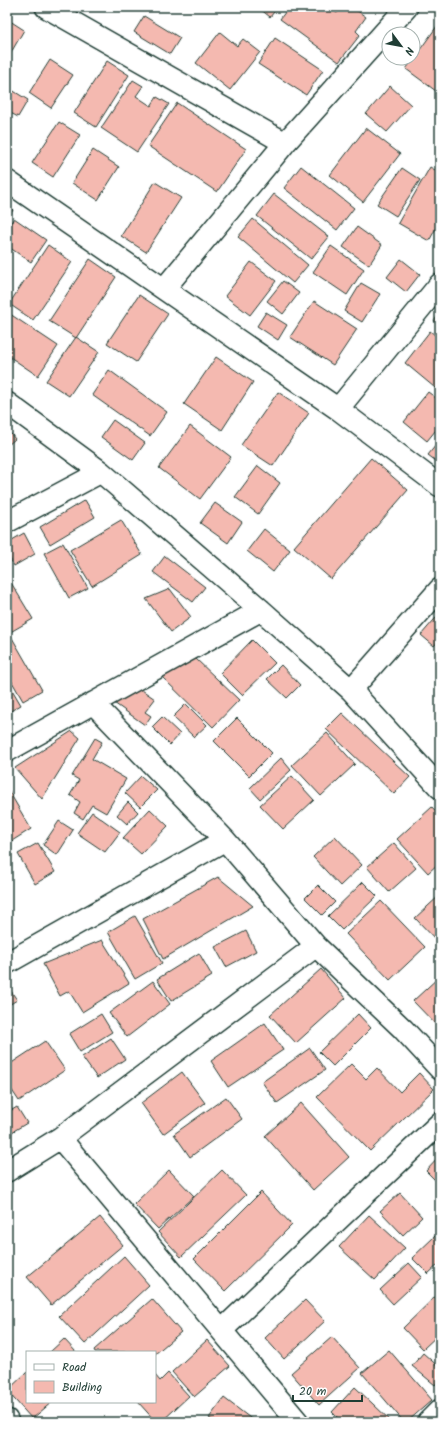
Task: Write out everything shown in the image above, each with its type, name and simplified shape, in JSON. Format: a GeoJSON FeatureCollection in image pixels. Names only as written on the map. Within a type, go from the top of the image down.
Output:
{"type":"FeatureCollection","features":[{"type":"Feature","properties":{"kind":"street"},"geometry":{"type":"LineString","coordinates":[[46,7],[285,143]]}},
{"type":"Feature","properties":{"kind":"street"},"geometry":{"type":"LineString","coordinates":[[164,289],[285,143],[407,7]]}},
{"type":"Feature","properties":{"kind":"street"},"geometry":{"type":"LineString","coordinates":[[7,181],[338,409],[440,486]]}},
{"type":"Feature","properties":{"kind":"street"},"geometry":{"type":"LineString","coordinates":[[338,409],[440,284]]}},
{"type":"Feature","properties":{"kind":"street"},"geometry":{"type":"LineString","coordinates":[[7,403],[102,472],[351,690],[440,788]]}},
{"type":"Feature","properties":{"kind":"street"},"geometry":{"type":"LineString","coordinates":[[7,522],[102,472]]}},
{"type":"Feature","properties":{"kind":"street"},"geometry":{"type":"LineString","coordinates":[[351,690],[440,588]]}},
{"type":"Feature","properties":{"kind":"street"},"geometry":{"type":"LineString","coordinates":[[7,751],[261,610]]}},
{"type":"Feature","properties":{"kind":"street"},"geometry":{"type":"LineString","coordinates":[[94,703],[224,840],[316,946],[403,1029],[440,1069]]}},
{"type":"Feature","properties":{"kind":"street"},"geometry":{"type":"LineString","coordinates":[[7,963],[224,840]]}},
{"type":"Feature","properties":{"kind":"street"},"geometry":{"type":"LineString","coordinates":[[7,1171],[60,1138],[316,946]]}},
{"type":"Feature","properties":{"kind":"street"},"geometry":{"type":"LineString","coordinates":[[222,1330],[440,1123]]}},
{"type":"Feature","properties":{"kind":"street"},"geometry":{"type":"LineString","coordinates":[[60,1138],[298,1422]]}},
{"type":"Feature","properties":{"kind":"street"},"geometry":{"type":"LineString","coordinates":[[428,1422],[440,1410]]}},
{"type":"Feature","properties":{"kind":"building"},"geometry":{"type":"Polygon","coordinates":[[[278,7],[270,17],[259,8],[278,7]]]}},
{"type":"Feature","properties":{"kind":"building"},"geometry":{"type":"Polygon","coordinates":[[[289,7],[329,7],[337,13],[341,7],[352,7],[366,17],[356,31],[360,35],[339,62],[280,19],[289,7]]]}},
{"type":"Feature","properties":{"kind":"building"},"geometry":{"type":"Polygon","coordinates":[[[144,16],[180,38],[170,54],[134,32],[144,16]]]}},
{"type":"Feature","properties":{"kind":"building"},"geometry":{"type":"Polygon","coordinates":[[[7,19],[24,30],[9,56],[7,55],[7,19]]]}},
{"type":"Feature","properties":{"kind":"building"},"geometry":{"type":"Polygon","coordinates":[[[440,22],[440,94],[406,69],[408,66],[421,66],[421,48],[440,22]]]}},
{"type":"Feature","properties":{"kind":"building"},"geometry":{"type":"Polygon","coordinates":[[[220,32],[237,46],[243,39],[260,52],[230,90],[196,63],[220,32]]]}},
{"type":"Feature","properties":{"kind":"building"},"geometry":{"type":"Polygon","coordinates":[[[275,38],[323,70],[306,95],[258,64],[275,38]]]}},
{"type":"Feature","properties":{"kind":"building"},"geometry":{"type":"Polygon","coordinates":[[[50,60],[73,75],[51,108],[29,93],[50,60]]]}},
{"type":"Feature","properties":{"kind":"building"},"geometry":{"type":"Polygon","coordinates":[[[107,61],[129,75],[96,127],[74,113],[107,61]]]}},
{"type":"Feature","properties":{"kind":"building"},"geometry":{"type":"Polygon","coordinates":[[[133,80],[143,86],[136,96],[151,106],[157,97],[169,104],[137,152],[101,128],[133,80]]]}},
{"type":"Feature","properties":{"kind":"building"},"geometry":{"type":"Polygon","coordinates":[[[390,86],[411,105],[387,132],[366,114],[390,86]]]}},
{"type":"Feature","properties":{"kind":"building"},"geometry":{"type":"Polygon","coordinates":[[[7,87],[28,100],[18,117],[7,111],[7,87]]]}},
{"type":"Feature","properties":{"kind":"building"},"geometry":{"type":"Polygon","coordinates":[[[177,103],[246,149],[217,192],[148,146],[177,103]]]}},
{"type":"Feature","properties":{"kind":"building"},"geometry":{"type":"Polygon","coordinates":[[[59,122],[80,135],[53,177],[32,163],[59,122]]]}},
{"type":"Feature","properties":{"kind":"building"},"geometry":{"type":"Polygon","coordinates":[[[366,128],[400,154],[363,202],[330,175],[366,128]]]}},
{"type":"Feature","properties":{"kind":"building"},"geometry":{"type":"Polygon","coordinates":[[[93,150],[119,167],[98,200],[72,183],[93,150]]]}},
{"type":"Feature","properties":{"kind":"building"},"geometry":{"type":"Polygon","coordinates":[[[301,166],[354,208],[337,230],[284,188],[301,166]]]}},
{"type":"Feature","properties":{"kind":"building"},"geometry":{"type":"Polygon","coordinates":[[[430,167],[440,173],[440,221],[429,241],[398,223],[430,167]]]}},
{"type":"Feature","properties":{"kind":"building"},"geometry":{"type":"Polygon","coordinates":[[[402,168],[420,180],[396,216],[377,204],[402,168]]]}},
{"type":"Feature","properties":{"kind":"building"},"geometry":{"type":"Polygon","coordinates":[[[155,182],[181,198],[146,252],[121,236],[155,182]]]}},
{"type":"Feature","properties":{"kind":"building"},"geometry":{"type":"Polygon","coordinates":[[[274,194],[329,237],[311,259],[257,216],[274,194]]]}},
{"type":"Feature","properties":{"kind":"building"},"geometry":{"type":"Polygon","coordinates":[[[7,206],[13,210],[7,220],[7,206]]]}},
{"type":"Feature","properties":{"kind":"building"},"geometry":{"type":"Polygon","coordinates":[[[14,218],[46,240],[31,262],[7,246],[7,228],[14,218]]]}},
{"type":"Feature","properties":{"kind":"building"},"geometry":{"type":"Polygon","coordinates":[[[253,219],[308,265],[293,283],[238,237],[253,219]]]}},
{"type":"Feature","properties":{"kind":"building"},"geometry":{"type":"Polygon","coordinates":[[[357,227],[382,245],[369,265],[343,247],[357,227]]]}},
{"type":"Feature","properties":{"kind":"building"},"geometry":{"type":"Polygon","coordinates":[[[48,245],[72,262],[33,320],[9,304],[48,245]]]}},
{"type":"Feature","properties":{"kind":"building"},"geometry":{"type":"Polygon","coordinates":[[[331,246],[364,269],[347,295],[313,272],[331,246]]]}},
{"type":"Feature","properties":{"kind":"building"},"geometry":{"type":"Polygon","coordinates":[[[90,259],[116,277],[76,338],[49,321],[90,259]]]}},
{"type":"Feature","properties":{"kind":"building"},"geometry":{"type":"Polygon","coordinates":[[[401,259],[420,274],[406,292],[387,277],[401,259]]]}},
{"type":"Feature","properties":{"kind":"building"},"geometry":{"type":"Polygon","coordinates":[[[251,262],[276,281],[250,315],[225,296],[251,262]]]}},
{"type":"Feature","properties":{"kind":"building"},"geometry":{"type":"Polygon","coordinates":[[[283,281],[299,293],[283,314],[267,301],[283,281]]]}},
{"type":"Feature","properties":{"kind":"building"},"geometry":{"type":"Polygon","coordinates":[[[361,283],[380,294],[362,322],[344,311],[361,283]]]}},
{"type":"Feature","properties":{"kind":"building"},"geometry":{"type":"Polygon","coordinates":[[[139,295],[168,314],[136,362],[107,343],[139,295]]]}},
{"type":"Feature","properties":{"kind":"building"},"geometry":{"type":"Polygon","coordinates":[[[314,301],[357,329],[333,365],[290,337],[314,301]]]}},
{"type":"Feature","properties":{"kind":"building"},"geometry":{"type":"Polygon","coordinates":[[[7,312],[58,346],[38,376],[7,355],[7,312]]]}},
{"type":"Feature","properties":{"kind":"building"},"geometry":{"type":"Polygon","coordinates":[[[266,312],[287,325],[278,340],[257,326],[266,312]]]}},
{"type":"Feature","properties":{"kind":"building"},"geometry":{"type":"Polygon","coordinates":[[[440,313],[440,325],[434,321],[440,313]]]}},
{"type":"Feature","properties":{"kind":"building"},"geometry":{"type":"Polygon","coordinates":[[[430,331],[440,339],[440,392],[405,363],[430,331]]]}},
{"type":"Feature","properties":{"kind":"building"},"geometry":{"type":"Polygon","coordinates":[[[76,337],[99,352],[69,396],[46,381],[76,337]]]}},
{"type":"Feature","properties":{"kind":"building"},"geometry":{"type":"Polygon","coordinates":[[[216,357],[253,382],[222,430],[184,404],[216,357]]]}},
{"type":"Feature","properties":{"kind":"building"},"geometry":{"type":"Polygon","coordinates":[[[109,370],[167,412],[150,436],[92,395],[109,370]]]}},
{"type":"Feature","properties":{"kind":"building"},"geometry":{"type":"Polygon","coordinates":[[[278,392],[309,413],[273,466],[241,445],[278,392]]]}},
{"type":"Feature","properties":{"kind":"building"},"geometry":{"type":"Polygon","coordinates":[[[428,392],[440,401],[440,425],[427,441],[404,422],[428,392]]]}},
{"type":"Feature","properties":{"kind":"building"},"geometry":{"type":"Polygon","coordinates":[[[113,420],[145,443],[133,460],[101,437],[113,420]]]}},
{"type":"Feature","properties":{"kind":"building"},"geometry":{"type":"Polygon","coordinates":[[[190,426],[231,457],[200,499],[159,468],[190,426]]]}},
{"type":"Feature","properties":{"kind":"building"},"geometry":{"type":"Polygon","coordinates":[[[7,429],[15,439],[7,446],[7,429]]]}},
{"type":"Feature","properties":{"kind":"building"},"geometry":{"type":"Polygon","coordinates":[[[440,440],[440,464],[428,455],[440,440]]]}},
{"type":"Feature","properties":{"kind":"building"},"geometry":{"type":"Polygon","coordinates":[[[371,458],[408,490],[331,579],[294,547],[371,458]]]}},
{"type":"Feature","properties":{"kind":"building"},"geometry":{"type":"Polygon","coordinates":[[[258,466],[280,483],[258,514],[235,497],[258,466]]]}},
{"type":"Feature","properties":{"kind":"building"},"geometry":{"type":"Polygon","coordinates":[[[85,500],[95,517],[50,544],[40,527],[85,500]]]}},
{"type":"Feature","properties":{"kind":"building"},"geometry":{"type":"Polygon","coordinates":[[[215,503],[242,522],[228,543],[200,523],[215,503]]]}},
{"type":"Feature","properties":{"kind":"building"},"geometry":{"type":"Polygon","coordinates":[[[121,520],[142,555],[92,586],[70,550],[121,520]]]}},
{"type":"Feature","properties":{"kind":"building"},"geometry":{"type":"Polygon","coordinates":[[[264,529],[290,550],[273,572],[247,551],[264,529]]]}},
{"type":"Feature","properties":{"kind":"building"},"geometry":{"type":"Polygon","coordinates":[[[24,533],[35,554],[14,566],[7,553],[7,543],[24,533]]]}},
{"type":"Feature","properties":{"kind":"building"},"geometry":{"type":"Polygon","coordinates":[[[63,543],[88,588],[69,598],[44,553],[63,543]]]}},
{"type":"Feature","properties":{"kind":"building"},"geometry":{"type":"Polygon","coordinates":[[[165,556],[205,587],[193,602],[153,572],[165,556]]]}},
{"type":"Feature","properties":{"kind":"building"},"geometry":{"type":"Polygon","coordinates":[[[7,576],[33,619],[7,634],[7,576]]]}},
{"type":"Feature","properties":{"kind":"building"},"geometry":{"type":"Polygon","coordinates":[[[170,589],[191,617],[171,632],[146,599],[170,589]]]}},
{"type":"Feature","properties":{"kind":"building"},"geometry":{"type":"Polygon","coordinates":[[[440,613],[440,639],[434,646],[421,635],[440,613]]]}},
{"type":"Feature","properties":{"kind":"building"},"geometry":{"type":"Polygon","coordinates":[[[11,636],[42,690],[23,701],[7,673],[7,638],[11,636]]]}},
{"type":"Feature","properties":{"kind":"building"},"geometry":{"type":"Polygon","coordinates":[[[252,640],[275,663],[242,695],[220,673],[252,640]]]}},
{"type":"Feature","properties":{"kind":"building"},"geometry":{"type":"Polygon","coordinates":[[[195,658],[239,700],[213,727],[161,676],[195,658]]]}},
{"type":"Feature","properties":{"kind":"building"},"geometry":{"type":"Polygon","coordinates":[[[281,665],[300,685],[287,698],[267,679],[281,665]]]}},
{"type":"Feature","properties":{"kind":"building"},"geometry":{"type":"Polygon","coordinates":[[[7,681],[21,705],[7,713],[7,681]]]}},
{"type":"Feature","properties":{"kind":"building"},"geometry":{"type":"Polygon","coordinates":[[[139,688],[155,699],[145,712],[151,716],[145,725],[114,703],[139,688]]]}},
{"type":"Feature","properties":{"kind":"building"},"geometry":{"type":"Polygon","coordinates":[[[186,704],[207,725],[194,737],[173,717],[186,704]]]}},
{"type":"Feature","properties":{"kind":"building"},"geometry":{"type":"Polygon","coordinates":[[[342,713],[410,777],[394,794],[326,729],[342,713]]]}},
{"type":"Feature","properties":{"kind":"building"},"geometry":{"type":"Polygon","coordinates":[[[162,717],[180,734],[170,745],[152,727],[162,717]]]}},
{"type":"Feature","properties":{"kind":"building"},"geometry":{"type":"Polygon","coordinates":[[[237,718],[272,753],[249,776],[214,741],[237,718]]]}},
{"type":"Feature","properties":{"kind":"building"},"geometry":{"type":"Polygon","coordinates":[[[72,731],[80,738],[42,799],[15,768],[72,731]]]}},
{"type":"Feature","properties":{"kind":"building"},"geometry":{"type":"Polygon","coordinates":[[[327,733],[355,764],[321,796],[292,765],[327,733]]]}},
{"type":"Feature","properties":{"kind":"building"},"geometry":{"type":"Polygon","coordinates":[[[95,738],[102,742],[92,759],[126,779],[106,813],[92,805],[83,819],[74,813],[80,802],[70,795],[79,780],[72,776],[95,738]]]}},
{"type":"Feature","properties":{"kind":"building"},"geometry":{"type":"Polygon","coordinates":[[[281,758],[291,770],[260,799],[250,788],[281,758]]]}},
{"type":"Feature","properties":{"kind":"building"},"geometry":{"type":"Polygon","coordinates":[[[141,776],[157,790],[140,807],[125,793],[141,776]]]}},
{"type":"Feature","properties":{"kind":"building"},"geometry":{"type":"Polygon","coordinates":[[[292,776],[314,800],[283,829],[260,805],[292,776]]]}},
{"type":"Feature","properties":{"kind":"building"},"geometry":{"type":"Polygon","coordinates":[[[7,788],[31,829],[7,844],[7,788]]]}},
{"type":"Feature","properties":{"kind":"building"},"geometry":{"type":"Polygon","coordinates":[[[128,802],[138,812],[127,824],[117,815],[128,802]]]}},
{"type":"Feature","properties":{"kind":"building"},"geometry":{"type":"Polygon","coordinates":[[[432,807],[440,816],[440,862],[428,873],[397,839],[432,807]]]}},
{"type":"Feature","properties":{"kind":"building"},"geometry":{"type":"Polygon","coordinates":[[[150,809],[168,826],[141,854],[123,838],[150,809]]]}},
{"type":"Feature","properties":{"kind":"building"},"geometry":{"type":"Polygon","coordinates":[[[92,812],[120,832],[105,852],[77,833],[92,812]]]}},
{"type":"Feature","properties":{"kind":"building"},"geometry":{"type":"Polygon","coordinates":[[[59,821],[73,830],[57,855],[43,845],[59,821]]]}},
{"type":"Feature","properties":{"kind":"building"},"geometry":{"type":"Polygon","coordinates":[[[335,836],[362,865],[340,886],[313,857],[335,836]]]}},
{"type":"Feature","properties":{"kind":"building"},"geometry":{"type":"Polygon","coordinates":[[[38,843],[55,872],[35,884],[18,854],[38,843]]]}},
{"type":"Feature","properties":{"kind":"building"},"geometry":{"type":"Polygon","coordinates":[[[394,843],[416,868],[389,892],[367,867],[394,843]]]}},
{"type":"Feature","properties":{"kind":"building"},"geometry":{"type":"Polygon","coordinates":[[[218,877],[253,906],[163,959],[143,919],[218,877]]]}},
{"type":"Feature","properties":{"kind":"building"},"geometry":{"type":"Polygon","coordinates":[[[363,882],[377,896],[342,930],[328,916],[363,882]]]}},
{"type":"Feature","properties":{"kind":"building"},"geometry":{"type":"Polygon","coordinates":[[[318,885],[335,902],[322,915],[305,898],[318,885]]]}},
{"type":"Feature","properties":{"kind":"building"},"geometry":{"type":"Polygon","coordinates":[[[440,895],[440,944],[415,918],[440,895]]]}},
{"type":"Feature","properties":{"kind":"building"},"geometry":{"type":"Polygon","coordinates":[[[381,901],[425,947],[390,980],[346,934],[381,901]]]}},
{"type":"Feature","properties":{"kind":"building"},"geometry":{"type":"Polygon","coordinates":[[[135,916],[162,963],[135,979],[108,932],[135,916]]]}},
{"type":"Feature","properties":{"kind":"building"},"geometry":{"type":"Polygon","coordinates":[[[246,931],[256,951],[226,967],[215,947],[246,931]]]}},
{"type":"Feature","properties":{"kind":"building"},"geometry":{"type":"Polygon","coordinates":[[[102,940],[129,983],[82,1012],[69,991],[60,996],[43,964],[102,940]]]}},
{"type":"Feature","properties":{"kind":"building"},"geometry":{"type":"Polygon","coordinates":[[[199,953],[212,976],[171,1001],[157,979],[199,953]]]}},
{"type":"Feature","properties":{"kind":"building"},"geometry":{"type":"Polygon","coordinates":[[[321,969],[346,998],[296,1043],[270,1015],[321,969]]]}},
{"type":"Feature","properties":{"kind":"building"},"geometry":{"type":"Polygon","coordinates":[[[440,976],[440,1029],[413,1001],[440,976]]]}},
{"type":"Feature","properties":{"kind":"building"},"geometry":{"type":"Polygon","coordinates":[[[153,981],[170,1004],[127,1037],[109,1013],[153,981]]]}},
{"type":"Feature","properties":{"kind":"building"},"geometry":{"type":"Polygon","coordinates":[[[7,985],[17,1000],[7,1006],[7,985]]]}},
{"type":"Feature","properties":{"kind":"building"},"geometry":{"type":"Polygon","coordinates":[[[101,1014],[112,1032],[80,1052],[69,1034],[101,1014]]]}},
{"type":"Feature","properties":{"kind":"building"},"geometry":{"type":"Polygon","coordinates":[[[358,1014],[371,1028],[333,1066],[319,1052],[358,1014]]]}},
{"type":"Feature","properties":{"kind":"building"},"geometry":{"type":"Polygon","coordinates":[[[265,1023],[283,1050],[228,1087],[211,1061],[265,1023]]]}},
{"type":"Feature","properties":{"kind":"building"},"geometry":{"type":"Polygon","coordinates":[[[111,1038],[125,1059],[97,1078],[82,1057],[111,1038]]]}},
{"type":"Feature","properties":{"kind":"building"},"geometry":{"type":"Polygon","coordinates":[[[45,1041],[65,1070],[19,1101],[7,1083],[7,1066],[45,1041]]]}},
{"type":"Feature","properties":{"kind":"building"},"geometry":{"type":"Polygon","coordinates":[[[310,1048],[325,1070],[277,1103],[262,1082],[310,1048]]]}},
{"type":"Feature","properties":{"kind":"building"},"geometry":{"type":"Polygon","coordinates":[[[351,1064],[366,1079],[377,1068],[400,1092],[419,1073],[434,1089],[370,1151],[317,1097],[351,1064]]]}},
{"type":"Feature","properties":{"kind":"building"},"geometry":{"type":"Polygon","coordinates":[[[182,1072],[205,1103],[163,1134],[141,1103],[182,1072]]]}},
{"type":"Feature","properties":{"kind":"building"},"geometry":{"type":"Polygon","coordinates":[[[226,1097],[242,1119],[190,1157],[174,1134],[226,1097]]]}},
{"type":"Feature","properties":{"kind":"building"},"geometry":{"type":"Polygon","coordinates":[[[7,1101],[12,1110],[17,1107],[27,1123],[7,1135],[7,1101]]]}},
{"type":"Feature","properties":{"kind":"building"},"geometry":{"type":"Polygon","coordinates":[[[301,1103],[349,1157],[313,1190],[265,1136],[301,1103]]]}},
{"type":"Feature","properties":{"kind":"building"},"geometry":{"type":"Polygon","coordinates":[[[440,1156],[440,1185],[426,1171],[440,1156]]]}},
{"type":"Feature","properties":{"kind":"building"},"geometry":{"type":"Polygon","coordinates":[[[169,1170],[194,1196],[158,1229],[134,1204],[169,1170]]]}},
{"type":"Feature","properties":{"kind":"building"},"geometry":{"type":"Polygon","coordinates":[[[222,1170],[246,1195],[181,1257],[158,1232],[222,1170]]]}},
{"type":"Feature","properties":{"kind":"building"},"geometry":{"type":"Polygon","coordinates":[[[261,1192],[292,1225],[225,1291],[194,1259],[261,1192]]]}},
{"type":"Feature","properties":{"kind":"building"},"geometry":{"type":"Polygon","coordinates":[[[400,1193],[422,1217],[403,1235],[380,1211],[400,1193]]]}},
{"type":"Feature","properties":{"kind":"building"},"geometry":{"type":"Polygon","coordinates":[[[369,1215],[405,1248],[375,1280],[339,1247],[369,1215]]]}},
{"type":"Feature","properties":{"kind":"building"},"geometry":{"type":"Polygon","coordinates":[[[100,1217],[123,1245],[51,1305],[27,1277],[100,1217]]]}},
{"type":"Feature","properties":{"kind":"building"},"geometry":{"type":"Polygon","coordinates":[[[435,1236],[440,1241],[440,1263],[428,1274],[412,1258],[435,1236]]]}},
{"type":"Feature","properties":{"kind":"building"},"geometry":{"type":"Polygon","coordinates":[[[124,1256],[149,1285],[85,1344],[59,1316],[124,1256]]]}},
{"type":"Feature","properties":{"kind":"building"},"geometry":{"type":"Polygon","coordinates":[[[409,1263],[422,1277],[393,1304],[380,1290],[409,1263]]]}},
{"type":"Feature","properties":{"kind":"building"},"geometry":{"type":"Polygon","coordinates":[[[440,1292],[440,1333],[423,1349],[403,1328],[440,1292]]]}},
{"type":"Feature","properties":{"kind":"building"},"geometry":{"type":"Polygon","coordinates":[[[152,1299],[181,1332],[156,1353],[156,1351],[94,1350],[152,1299]]]}},
{"type":"Feature","properties":{"kind":"building"},"geometry":{"type":"Polygon","coordinates":[[[305,1300],[325,1321],[284,1359],[265,1338],[305,1300]]]}},
{"type":"Feature","properties":{"kind":"building"},"geometry":{"type":"Polygon","coordinates":[[[332,1337],[360,1368],[319,1405],[291,1373],[332,1337]]]}},
{"type":"Feature","properties":{"kind":"building"},"geometry":{"type":"Polygon","coordinates":[[[64,1339],[75,1351],[51,1351],[64,1339]]]}},
{"type":"Feature","properties":{"kind":"building"},"geometry":{"type":"Polygon","coordinates":[[[207,1340],[230,1366],[194,1397],[172,1372],[207,1340]]]}},
{"type":"Feature","properties":{"kind":"building"},"geometry":{"type":"Polygon","coordinates":[[[389,1350],[432,1400],[407,1422],[404,1422],[362,1373],[389,1350]]]}},
{"type":"Feature","properties":{"kind":"building"},"geometry":{"type":"Polygon","coordinates":[[[423,1353],[440,1368],[440,1379],[435,1385],[412,1366],[423,1353]]]}},
{"type":"Feature","properties":{"kind":"building"},"geometry":{"type":"Polygon","coordinates":[[[26,1373],[26,1403],[51,1403],[32,1419],[7,1391],[26,1373]]]}},
{"type":"Feature","properties":{"kind":"building"},"geometry":{"type":"Polygon","coordinates":[[[168,1373],[189,1396],[161,1422],[156,1422],[139,1403],[156,1403],[156,1376],[160,1381],[168,1373]]]}},
{"type":"Feature","properties":{"kind":"building"},"geometry":{"type":"Polygon","coordinates":[[[355,1387],[392,1422],[342,1422],[332,1412],[355,1387]]]}},
{"type":"Feature","properties":{"kind":"building"},"geometry":{"type":"Polygon","coordinates":[[[224,1398],[254,1421],[215,1422],[209,1418],[224,1398]]]}}]}
